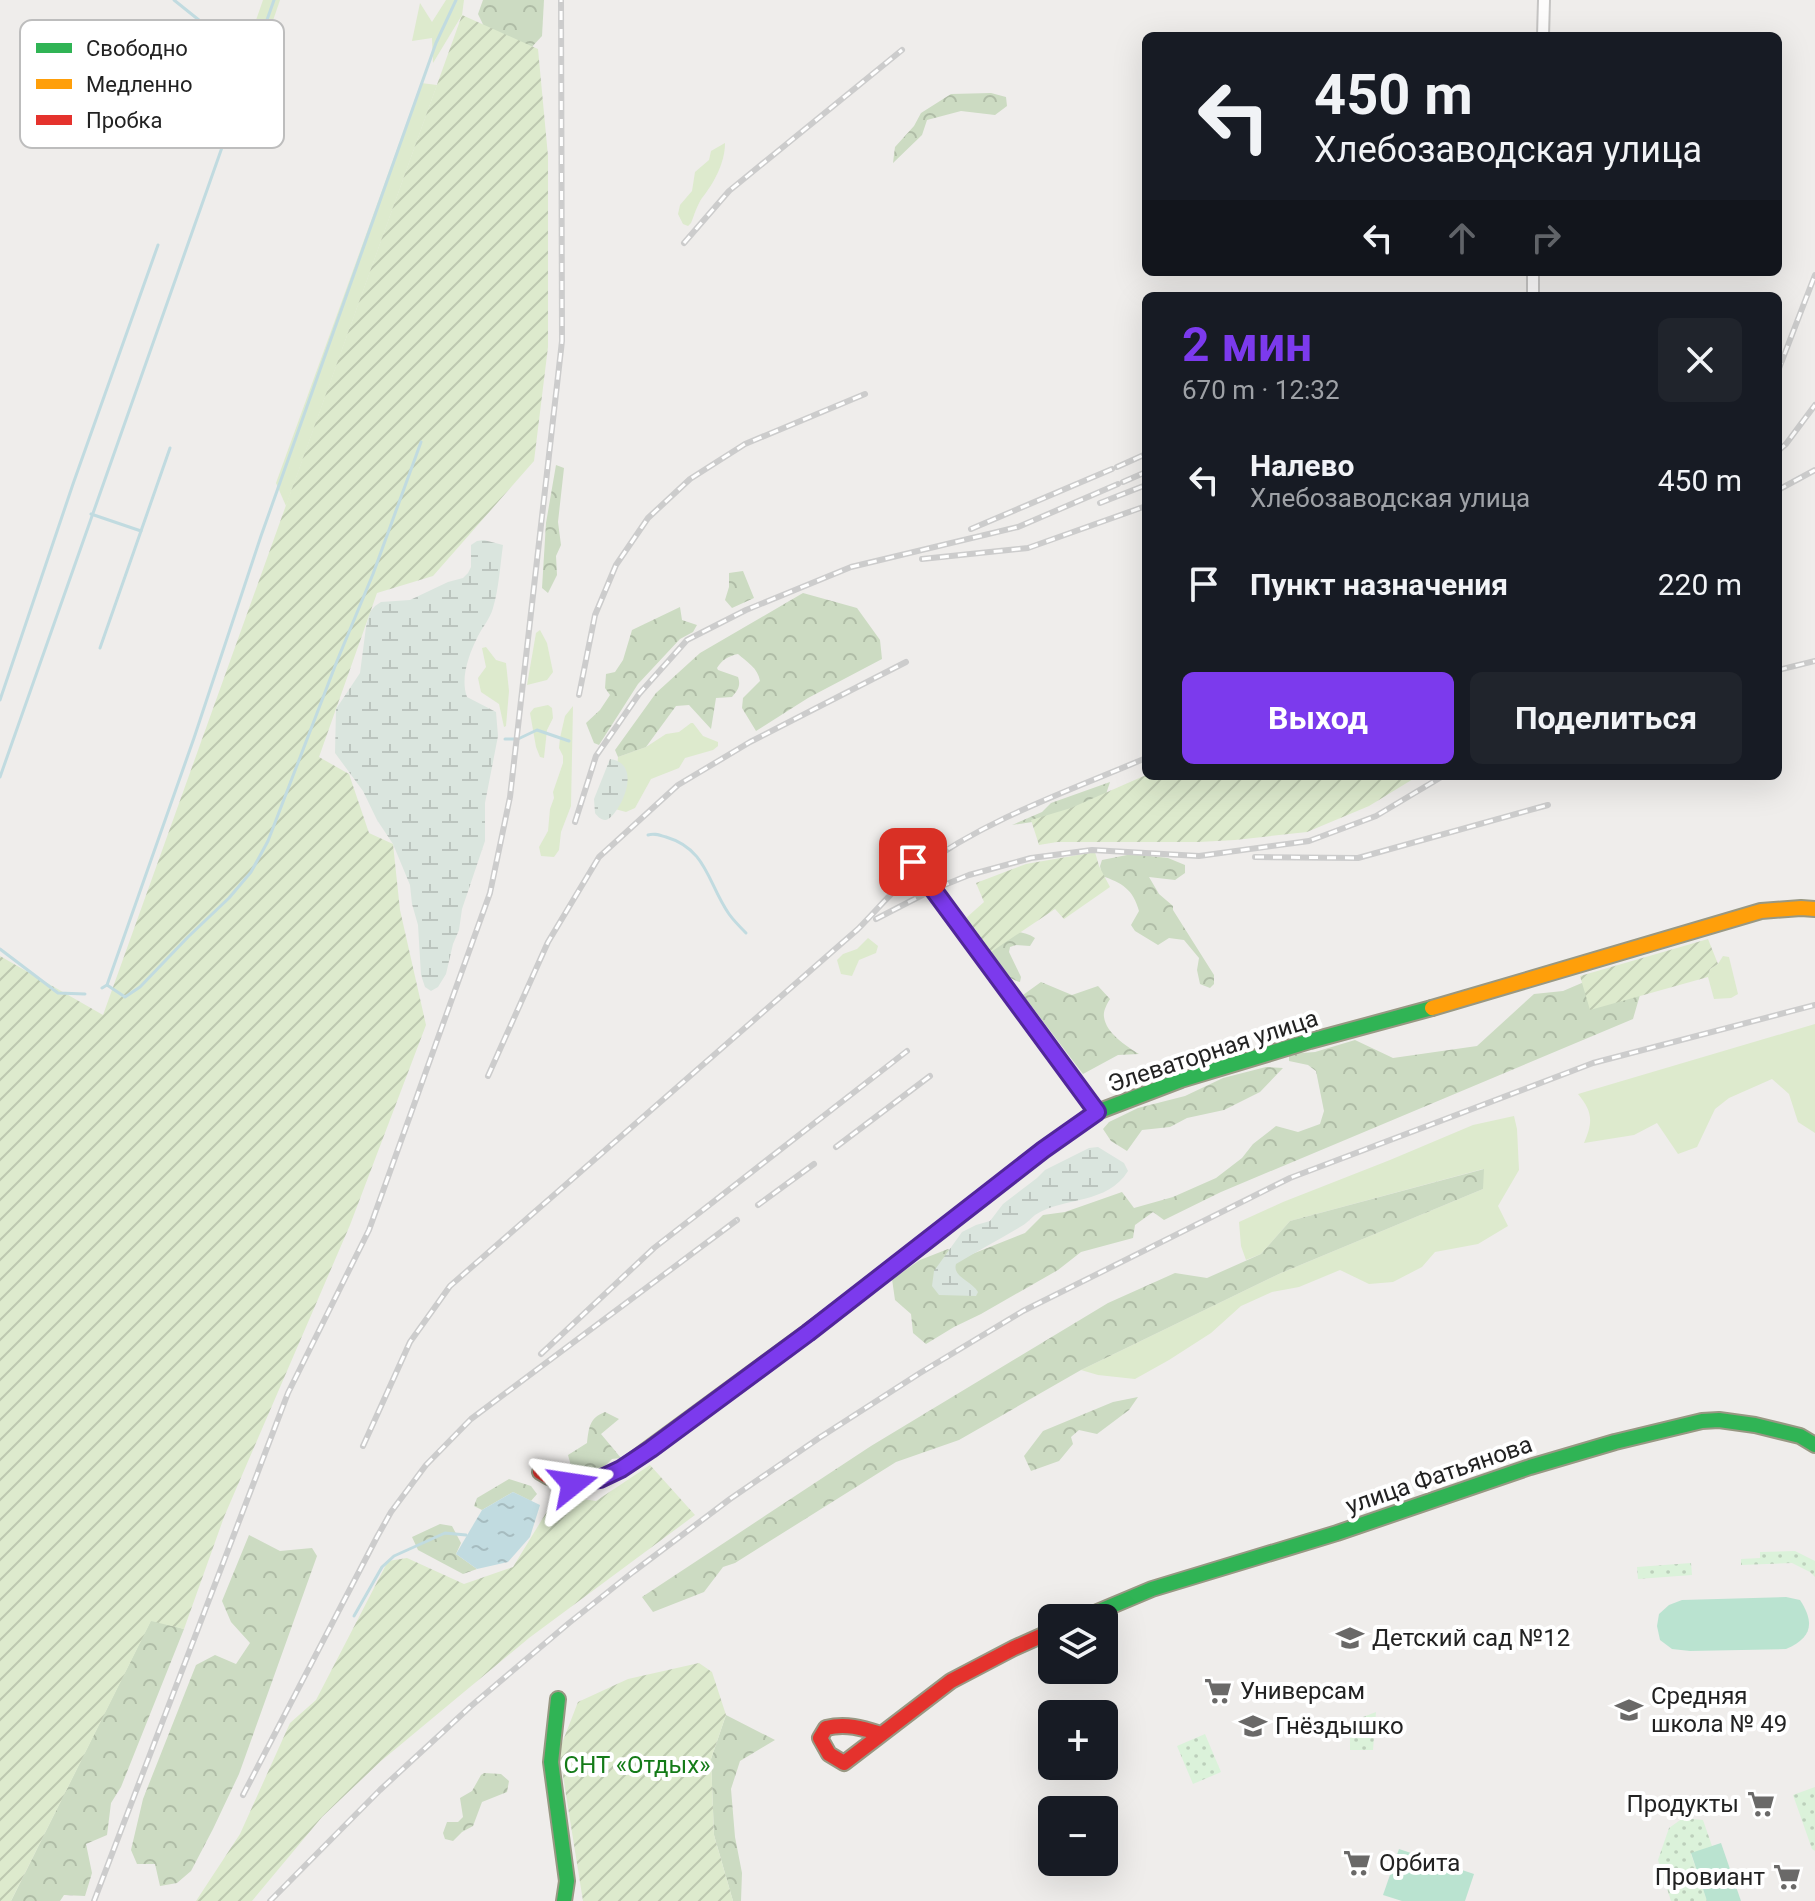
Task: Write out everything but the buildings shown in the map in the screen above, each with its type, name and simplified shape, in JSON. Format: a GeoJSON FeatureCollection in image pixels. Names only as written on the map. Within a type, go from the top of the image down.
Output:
{"type":"FeatureCollection","features":[{"type":"Feature","properties":{"kind":"street"},"geometry":{"type":"LineString","coordinates":[[1543,32],[1544,0]]}},
{"type":"Feature","properties":{"kind":"street"},"geometry":{"type":"LineString","coordinates":[[913,862],[1097,1112]]}},
{"type":"Feature","properties":{"kind":"street","name":"Элеваторная улица"},"geometry":{"type":"LineString","coordinates":[[540,1472],[556,1481],[573,1484],[600,1479],[621,1469],[808,1333],[1043,1150],[1097,1112],[1181,1080],[1761,911],[1815,909]]}},
{"type":"Feature","properties":{"kind":"street","name":"улица Фатьянова"},"geometry":{"type":"LineString","coordinates":[[1116,1604],[1152,1589],[1337,1533],[1530,1467],[1702,1421],[1755,1425],[1800,1436],[1815,1445]]}},
{"type":"Feature","properties":{"kind":"street"},"geometry":{"type":"LineString","coordinates":[[881,1734],[838,1724],[826,1728],[820,1738],[829,1754],[844,1763],[951,1681],[1038,1637]]}},
{"type":"Feature","properties":{"kind":"street"},"geometry":{"type":"LineString","coordinates":[[558,1699],[551,1762],[567,1881],[564,1901]]}},
{"type":"Feature","properties":{"kind":"green space"},"geometry":{"type":"Polygon","coordinates":[[[263,0],[280,0],[273,20],[256,20],[263,0]]]}},
{"type":"Feature","properties":{"kind":"green space"},"geometry":{"type":"Polygon","coordinates":[[[446,0],[464,0],[462,15],[433,63],[432,38],[412,41],[420,3],[432,22],[446,0]]]}},
{"type":"Feature","properties":{"kind":"green space"},"geometry":{"type":"Polygon","coordinates":[[[483,0],[544,0],[542,36],[517,63],[491,41],[478,14],[483,0]]]}},
{"type":"Feature","properties":{"kind":"green space"},"geometry":{"type":"Polygon","coordinates":[[[462,15],[538,49],[548,156],[548,347],[534,461],[433,576],[377,593],[319,757],[349,774],[369,833],[393,844],[400,910],[426,1025],[350,1225],[224,1517],[184,1629],[151,1621],[11,1901],[0,1901],[0,956],[103,1015],[462,15]]]}},
{"type":"Feature","properties":{"kind":"green space"},"geometry":{"type":"Polygon","coordinates":[[[421,83],[437,85],[286,506],[276,483],[421,83]]]}},
{"type":"Feature","properties":{"kind":"green space"},"geometry":{"type":"Polygon","coordinates":[[[991,93],[1006,97],[1007,106],[995,115],[961,111],[927,120],[922,135],[893,163],[895,147],[921,113],[951,94],[991,93]]]}},
{"type":"Feature","properties":{"kind":"green space"},"geometry":{"type":"Polygon","coordinates":[[[725,143],[715,179],[700,201],[691,223],[688,226],[683,224],[678,214],[680,205],[692,191],[695,172],[709,160],[711,151],[725,143]]]}},
{"type":"Feature","properties":{"kind":"green space"},"geometry":{"type":"Polygon","coordinates":[[[556,465],[564,468],[558,522],[561,545],[556,556],[557,575],[548,593],[542,588],[546,523],[556,465]]]}},
{"type":"Feature","properties":{"kind":"green space"},"geometry":{"type":"Polygon","coordinates":[[[484,540],[503,545],[497,593],[492,612],[466,666],[464,682],[467,697],[496,712],[498,736],[485,803],[485,841],[462,909],[446,974],[438,987],[431,991],[425,987],[421,975],[418,925],[410,885],[393,844],[363,791],[335,753],[336,709],[360,673],[366,627],[375,606],[381,602],[410,600],[463,578],[471,567],[471,545],[484,540]]]}},
{"type":"Feature","properties":{"kind":"green space"},"geometry":{"type":"Polygon","coordinates":[[[743,571],[754,598],[732,608],[725,600],[729,573],[743,571]]]}},
{"type":"Feature","properties":{"kind":"green space"},"geometry":{"type":"Polygon","coordinates":[[[803,593],[857,608],[880,640],[882,659],[808,698],[756,731],[742,708],[743,698],[760,681],[759,676],[738,654],[731,656],[717,668],[738,677],[738,688],[732,697],[716,698],[711,729],[689,705],[676,706],[646,747],[618,757],[615,750],[656,693],[700,653],[803,593]]]}},
{"type":"Feature","properties":{"kind":"green space"},"geometry":{"type":"Polygon","coordinates":[[[680,607],[682,620],[697,625],[693,632],[680,639],[638,684],[599,745],[594,743],[586,723],[610,695],[605,688],[606,674],[615,672],[623,660],[632,630],[680,607]]]}},
{"type":"Feature","properties":{"kind":"green space"},"geometry":{"type":"Polygon","coordinates":[[[540,630],[547,643],[553,672],[547,680],[527,685],[536,633],[540,630]]]}},
{"type":"Feature","properties":{"kind":"green space"},"geometry":{"type":"Polygon","coordinates":[[[486,647],[496,660],[506,663],[509,691],[504,727],[499,704],[481,692],[478,678],[486,667],[482,648],[486,647]]]}},
{"type":"Feature","properties":{"kind":"green space"},"geometry":{"type":"Polygon","coordinates":[[[548,705],[552,708],[553,718],[547,730],[544,758],[540,757],[536,747],[530,713],[534,708],[548,705]]]}},
{"type":"Feature","properties":{"kind":"green space"},"geometry":{"type":"Polygon","coordinates":[[[573,706],[571,806],[561,832],[559,850],[554,857],[541,856],[539,847],[548,831],[553,792],[563,763],[560,738],[565,716],[573,706]]]}},
{"type":"Feature","properties":{"kind":"green space"},"geometry":{"type":"Polygon","coordinates":[[[691,723],[703,736],[718,742],[718,746],[685,758],[679,768],[651,779],[635,808],[626,812],[604,806],[618,757],[646,747],[666,734],[679,732],[691,723]]]}},
{"type":"Feature","properties":{"kind":"green space"},"geometry":{"type":"Polygon","coordinates":[[[610,759],[621,763],[628,781],[616,812],[605,820],[595,813],[594,799],[610,759]]]}},
{"type":"Feature","properties":{"kind":"green space"},"geometry":{"type":"Polygon","coordinates":[[[1142,777],[1142,780],[1411,780],[1369,806],[1307,832],[1199,842],[1057,842],[1039,845],[1031,820],[1071,808],[1142,777]]]}},
{"type":"Feature","properties":{"kind":"green space"},"geometry":{"type":"Polygon","coordinates":[[[1110,782],[1104,800],[1131,840],[1111,842],[1032,822],[1012,825],[1042,812],[1051,803],[1110,782]]]}},
{"type":"Feature","properties":{"kind":"green space"},"geometry":{"type":"Polygon","coordinates":[[[1095,852],[1110,887],[1064,919],[1055,909],[991,952],[966,918],[984,902],[976,883],[1026,864],[1095,852]]]}},
{"type":"Feature","properties":{"kind":"green space"},"geometry":{"type":"Polygon","coordinates":[[[1132,854],[1168,858],[1185,865],[1185,873],[1175,880],[1149,877],[1159,894],[1173,906],[1214,975],[1214,984],[1210,988],[1200,984],[1197,970],[1199,958],[1184,940],[1169,938],[1158,945],[1135,931],[1131,925],[1139,911],[1134,897],[1121,884],[1102,876],[1102,860],[1132,854]]]}},
{"type":"Feature","properties":{"kind":"green space"},"geometry":{"type":"Polygon","coordinates":[[[980,932],[1016,932],[1035,938],[1030,946],[1010,947],[1020,982],[1006,975],[994,962],[980,932]]]}},
{"type":"Feature","properties":{"kind":"green space"},"geometry":{"type":"Polygon","coordinates":[[[868,938],[878,946],[876,953],[859,960],[852,976],[841,974],[837,960],[857,949],[868,938]]]}},
{"type":"Feature","properties":{"kind":"green space"},"geometry":{"type":"Polygon","coordinates":[[[1708,939],[1718,964],[1710,969],[1708,977],[1590,1010],[1580,976],[1708,939]]]}},
{"type":"Feature","properties":{"kind":"green space"},"geometry":{"type":"Polygon","coordinates":[[[1723,956],[1729,957],[1738,994],[1731,998],[1714,999],[1708,977],[1710,969],[1723,956]]]}},
{"type":"Feature","properties":{"kind":"green space"},"geometry":{"type":"Polygon","coordinates":[[[1631,962],[1644,981],[1633,1019],[1221,1192],[1164,1220],[1153,1212],[1135,1225],[1133,1238],[1081,1252],[1058,1270],[926,1344],[913,1333],[911,1314],[895,1300],[892,1279],[920,1260],[948,1249],[962,1258],[1025,1233],[1043,1215],[1065,1212],[1122,1192],[1134,1208],[1173,1197],[1216,1178],[1276,1126],[1298,1132],[1320,1124],[1324,1111],[1316,1071],[1308,1065],[1289,1061],[1289,1054],[1315,1052],[1355,1040],[1393,1058],[1477,1046],[1534,994],[1563,991],[1631,962]]]}},
{"type":"Feature","properties":{"kind":"green space"},"geometry":{"type":"Polygon","coordinates":[[[1041,982],[1072,995],[1098,986],[1110,999],[1104,1015],[1108,1028],[1139,1054],[1118,1055],[1083,1074],[1023,995],[1041,982]]]}},
{"type":"Feature","properties":{"kind":"green space"},"geometry":{"type":"Polygon","coordinates":[[[1815,1024],[1815,1133],[1798,1122],[1789,1094],[1772,1079],[1729,1098],[1715,1109],[1697,1147],[1678,1154],[1657,1123],[1634,1135],[1584,1143],[1590,1117],[1587,1106],[1578,1094],[1815,1024]]]}},
{"type":"Feature","properties":{"kind":"green space"},"geometry":{"type":"Polygon","coordinates":[[[1266,1067],[1283,1068],[1260,1092],[1224,1110],[1187,1118],[1170,1127],[1142,1130],[1127,1151],[1111,1141],[1103,1129],[1109,1122],[1138,1108],[1185,1096],[1223,1078],[1266,1067]]]}},
{"type":"Feature","properties":{"kind":"green space"},"geometry":{"type":"Polygon","coordinates":[[[1514,1116],[1519,1170],[1498,1206],[1508,1226],[1478,1244],[1435,1252],[1422,1267],[1393,1282],[1369,1284],[1340,1270],[1299,1287],[1272,1292],[1241,1306],[1211,1333],[1135,1379],[1081,1370],[1281,1273],[1483,1189],[1483,1169],[1290,1221],[1261,1254],[1246,1260],[1239,1222],[1473,1125],[1514,1116]]]}},
{"type":"Feature","properties":{"kind":"green space"},"geometry":{"type":"Polygon","coordinates":[[[1098,1147],[1124,1163],[1128,1171],[1119,1182],[1097,1195],[1035,1215],[1022,1226],[956,1264],[960,1276],[978,1292],[976,1296],[939,1295],[932,1286],[934,1271],[962,1232],[990,1221],[1003,1204],[1045,1170],[1089,1148],[1098,1147]]]}},
{"type":"Feature","properties":{"kind":"green space"},"geometry":{"type":"Polygon","coordinates":[[[1484,1169],[1483,1189],[1281,1273],[1081,1370],[959,1440],[896,1462],[735,1563],[723,1567],[704,1592],[653,1612],[642,1597],[871,1446],[1108,1303],[1175,1273],[1207,1278],[1261,1254],[1290,1221],[1484,1169]]]}},
{"type":"Feature","properties":{"kind":"green space"},"geometry":{"type":"Polygon","coordinates":[[[1138,1397],[1129,1410],[1097,1434],[1079,1430],[1071,1437],[1073,1444],[1059,1461],[1031,1471],[1024,1456],[1043,1431],[1113,1402],[1138,1397]]]}},
{"type":"Feature","properties":{"kind":"green space"},"geometry":{"type":"Polygon","coordinates":[[[605,1412],[619,1419],[601,1434],[621,1458],[612,1459],[601,1470],[583,1478],[573,1473],[568,1455],[587,1443],[593,1420],[605,1412]]]}},
{"type":"Feature","properties":{"kind":"green space"},"geometry":{"type":"Polygon","coordinates":[[[650,1465],[695,1515],[529,1638],[381,1761],[322,1817],[252,1901],[196,1901],[240,1834],[290,1723],[316,1700],[388,1561],[407,1558],[464,1584],[513,1567],[557,1495],[596,1501],[650,1465]]]}},
{"type":"Feature","properties":{"kind":"green space"},"geometry":{"type":"Polygon","coordinates":[[[509,1479],[531,1486],[537,1494],[531,1501],[513,1492],[482,1510],[474,1506],[477,1498],[509,1479]]]}},
{"type":"Feature","properties":{"kind":"green space"},"geometry":{"type":"Polygon","coordinates":[[[440,1524],[452,1526],[461,1543],[456,1554],[477,1569],[463,1574],[418,1550],[412,1537],[440,1524]]]}},
{"type":"Feature","properties":{"kind":"green space"},"geometry":{"type":"Polygon","coordinates":[[[249,1535],[280,1551],[312,1548],[317,1556],[239,1774],[213,1829],[191,1871],[177,1883],[160,1886],[155,1864],[137,1864],[131,1850],[143,1799],[196,1665],[215,1655],[236,1664],[250,1643],[231,1622],[222,1601],[249,1535]]]}},
{"type":"Feature","properties":{"kind":"green space"},"geometry":{"type":"Polygon","coordinates":[[[1795,1551],[1815,1561],[1815,1577],[1792,1563],[1741,1565],[1741,1559],[1760,1558],[1760,1552],[1795,1551]]]}},
{"type":"Feature","properties":{"kind":"green space"},"geometry":{"type":"Polygon","coordinates":[[[1691,1563],[1692,1575],[1638,1579],[1637,1567],[1691,1563]]]}},
{"type":"Feature","properties":{"kind":"green space"},"geometry":{"type":"Polygon","coordinates":[[[1786,1597],[1800,1600],[1809,1623],[1806,1635],[1786,1649],[1690,1651],[1672,1649],[1660,1640],[1657,1626],[1659,1614],[1669,1605],[1682,1600],[1786,1597]]]}},
{"type":"Feature","properties":{"kind":"green space"},"geometry":{"type":"Polygon","coordinates":[[[151,1620],[184,1629],[121,1787],[111,1803],[107,1835],[86,1844],[92,1873],[85,1896],[64,1895],[60,1901],[11,1901],[151,1620]]]}},
{"type":"Feature","properties":{"kind":"green space","name":"СНТ «Отдых»"},"geometry":{"type":"Polygon","coordinates":[[[699,1663],[712,1672],[726,1715],[711,1759],[714,1835],[733,1901],[583,1901],[559,1751],[578,1702],[628,1679],[699,1663]]]}},
{"type":"Feature","properties":{"kind":"green space"},"geometry":{"type":"Polygon","coordinates":[[[1376,1712],[1373,1750],[1350,1750],[1350,1722],[1376,1712]]]}},
{"type":"Feature","properties":{"kind":"green space"},"geometry":{"type":"Polygon","coordinates":[[[726,1715],[775,1740],[740,1761],[731,1789],[742,1873],[741,1901],[733,1901],[714,1835],[711,1759],[726,1715]]]}},
{"type":"Feature","properties":{"kind":"green space"},"geometry":{"type":"Polygon","coordinates":[[[1205,1734],[1221,1772],[1193,1784],[1177,1746],[1205,1734]]]}},
{"type":"Feature","properties":{"kind":"green space"},"geometry":{"type":"Polygon","coordinates":[[[484,1773],[501,1774],[509,1781],[507,1792],[482,1802],[473,1826],[453,1841],[445,1839],[443,1833],[447,1822],[458,1822],[463,1817],[460,1798],[472,1791],[484,1773]]]}},
{"type":"Feature","properties":{"kind":"green space"},"geometry":{"type":"Polygon","coordinates":[[[1815,1787],[1815,1851],[1793,1795],[1815,1787]]]}},
{"type":"Feature","properties":{"kind":"green space"},"geometry":{"type":"Polygon","coordinates":[[[1683,1818],[1703,1820],[1712,1846],[1691,1854],[1707,1901],[1671,1901],[1658,1860],[1669,1828],[1683,1818]]]}},
{"type":"Feature","properties":{"kind":"green space"},"geometry":{"type":"Polygon","coordinates":[[[1721,1843],[1741,1901],[1707,1901],[1691,1853],[1721,1843]]]}},
{"type":"Feature","properties":{"kind":"green space"},"geometry":{"type":"Polygon","coordinates":[[[1399,1849],[1474,1874],[1465,1901],[1402,1901],[1383,1895],[1399,1849]]]}},
{"type":"Feature","properties":{"kind":"water"},"geometry":{"type":"Polygon","coordinates":[[[513,1492],[540,1505],[530,1537],[508,1562],[477,1569],[456,1554],[482,1510],[513,1492]]]}},
{"type":"Feature","properties":{"kind":"waterway"},"geometry":{"type":"LineString","coordinates":[[174,0],[199,20]]}},
{"type":"Feature","properties":{"kind":"waterway"},"geometry":{"type":"LineString","coordinates":[[267,20],[274,0]]}},
{"type":"Feature","properties":{"kind":"waterway"},"geometry":{"type":"LineString","coordinates":[[102,988],[107,985],[261,536],[436,43],[456,0]]}},
{"type":"Feature","properties":{"kind":"waterway"},"geometry":{"type":"LineString","coordinates":[[0,777],[222,148]]}},
{"type":"Feature","properties":{"kind":"waterway"},"geometry":{"type":"LineString","coordinates":[[0,700],[158,245]]}},
{"type":"Feature","properties":{"kind":"waterway"},"geometry":{"type":"LineString","coordinates":[[107,985],[125,997],[140,987],[251,872],[268,841],[373,574],[421,442]]}},
{"type":"Feature","properties":{"kind":"waterway"},"geometry":{"type":"LineString","coordinates":[[91,514],[141,531],[170,448]]}},
{"type":"Feature","properties":{"kind":"waterway"},"geometry":{"type":"LineString","coordinates":[[100,648],[141,531]]}},
{"type":"Feature","properties":{"kind":"waterway"},"geometry":{"type":"LineString","coordinates":[[505,739],[518,739],[537,730],[569,741]]}},
{"type":"Feature","properties":{"kind":"waterway"},"geometry":{"type":"LineString","coordinates":[[648,835],[666,837],[690,850],[705,869],[729,914],[746,933]]}},
{"type":"Feature","properties":{"kind":"waterway"},"geometry":{"type":"LineString","coordinates":[[0,949],[58,993],[85,994]]}},
{"type":"Feature","properties":{"kind":"waterway"},"geometry":{"type":"LineString","coordinates":[[354,1616],[382,1567],[394,1556],[445,1533],[466,1535]]}},
{"type":"Feature","properties":{"kind":"railway"},"geometry":{"type":"LineString","coordinates":[[94,1901],[288,1393],[369,1230],[490,893],[510,797],[562,341],[561,0]]}},
{"type":"Feature","properties":{"kind":"railway"},"geometry":{"type":"LineString","coordinates":[[684,243],[729,191],[902,50]]}},
{"type":"Feature","properties":{"kind":"railway"},"geometry":{"type":"LineString","coordinates":[[1782,361],[1815,275]]}},
{"type":"Feature","properties":{"kind":"railway"},"geometry":{"type":"LineString","coordinates":[[579,695],[595,615],[616,565],[648,518],[690,479],[745,444],[865,394]]}},
{"type":"Feature","properties":{"kind":"railway"},"geometry":{"type":"LineString","coordinates":[[1782,448],[1815,405]]}},
{"type":"Feature","properties":{"kind":"railway"},"geometry":{"type":"LineString","coordinates":[[1117,467],[1142,456]]}},
{"type":"Feature","properties":{"kind":"railway"},"geometry":{"type":"LineString","coordinates":[[971,529],[1112,469]]}},
{"type":"Feature","properties":{"kind":"railway"},"geometry":{"type":"LineString","coordinates":[[1782,488],[1815,470]]}},
{"type":"Feature","properties":{"kind":"railway"},"geometry":{"type":"LineString","coordinates":[[1123,482],[1142,474]]}},
{"type":"Feature","properties":{"kind":"railway"},"geometry":{"type":"LineString","coordinates":[[575,822],[596,756],[639,694],[687,640],[746,610],[851,567],[1018,527],[1118,484]]}},
{"type":"Feature","properties":{"kind":"railway"},"geometry":{"type":"LineString","coordinates":[[1100,503],[1142,487]]}},
{"type":"Feature","properties":{"kind":"railway"},"geometry":{"type":"LineString","coordinates":[[922,559],[1028,548],[1142,507]]}},
{"type":"Feature","properties":{"kind":"railway"},"geometry":{"type":"LineString","coordinates":[[1782,669],[1815,661]]}},
{"type":"Feature","properties":{"kind":"railway"},"geometry":{"type":"LineString","coordinates":[[488,1076],[548,942],[599,857],[678,785],[750,742],[906,662]]}},
{"type":"Feature","properties":{"kind":"railway"},"geometry":{"type":"LineString","coordinates":[[363,1446],[410,1342],[450,1286],[858,929],[912,874],[946,850],[1001,820],[1142,760]]}},
{"type":"Feature","properties":{"kind":"railway"},"geometry":{"type":"LineString","coordinates":[[876,919],[969,875],[1031,858],[1092,850],[1199,856],[1309,841],[1376,816],[1436,780]]}},
{"type":"Feature","properties":{"kind":"railway"},"geometry":{"type":"LineString","coordinates":[[1255,857],[1358,858],[1548,805]]}},
{"type":"Feature","properties":{"kind":"railway"},"geometry":{"type":"LineString","coordinates":[[270,1901],[380,1790],[471,1706],[633,1572],[730,1499],[819,1438],[1023,1311],[1290,1178],[1593,1063],[1815,1005]]}},
{"type":"Feature","properties":{"kind":"railway"},"geometry":{"type":"LineString","coordinates":[[541,1354],[654,1248],[907,1051]]}},
{"type":"Feature","properties":{"kind":"railway"},"geometry":{"type":"LineString","coordinates":[[836,1147],[930,1076]]}},
{"type":"Feature","properties":{"kind":"railway"},"geometry":{"type":"LineString","coordinates":[[758,1205],[814,1164]]}},
{"type":"Feature","properties":{"kind":"railway"},"geometry":{"type":"LineString","coordinates":[[243,1795],[377,1537],[391,1512],[426,1465],[471,1419],[737,1220]]}},
{"type":"Feature","properties":{"kind":"traffic: fast"},"geometry":{"type":"LineString","coordinates":[[836,1311],[1043,1150],[1097,1112],[1181,1080],[1432,1008]]}},
{"type":"Feature","properties":{"kind":"traffic: fast"},"geometry":{"type":"LineString","coordinates":[[1116,1604],[1152,1589],[1337,1533],[1530,1467],[1702,1421],[1755,1425],[1800,1436],[1815,1445]]}},
{"type":"Feature","properties":{"kind":"traffic: fast"},"geometry":{"type":"LineString","coordinates":[[558,1699],[551,1762],[567,1881],[564,1901]]}},
{"type":"Feature","properties":{"kind":"traffic: slow"},"geometry":{"type":"LineString","coordinates":[[1432,1008],[1761,911],[1815,909]]}},
{"type":"Feature","properties":{"kind":"traffic: jam"},"geometry":{"type":"LineString","coordinates":[[540,1472],[571,1484],[590,1481],[621,1469],[836,1311]]}},
{"type":"Feature","properties":{"kind":"traffic: jam"},"geometry":{"type":"LineString","coordinates":[[881,1734],[840,1726],[826,1728],[820,1738],[829,1754],[844,1763],[951,1681],[1038,1637]]}},
{"type":"Feature","properties":{"kind":"place","name":"Детский сад №12"},"geometry":{"type":"Point","coordinates":[1350,1638]}},
{"type":"Feature","properties":{"kind":"place","name":"Универсам"},"geometry":{"type":"Point","coordinates":[1218,1691]}},
{"type":"Feature","properties":{"kind":"place","name":"Средняя школа № 49"},"geometry":{"type":"Point","coordinates":[1629,1710]}},
{"type":"Feature","properties":{"kind":"place","name":"Гнёздышко"},"geometry":{"type":"Point","coordinates":[1253,1726]}},
{"type":"Feature","properties":{"kind":"place","name":"Продукты"},"geometry":{"type":"Point","coordinates":[1761,1804]}},
{"type":"Feature","properties":{"kind":"place","name":"Орбита"},"geometry":{"type":"Point","coordinates":[1357,1863]}},
{"type":"Feature","properties":{"kind":"place","name":"Провиант"},"geometry":{"type":"Point","coordinates":[1787,1877]}},
{"type":"Feature","properties":{"kind":"route"},"geometry":{"type":"LineString","coordinates":[[573,1484],[600,1479],[651,1449],[1097,1112],[913,862]]}}]}
